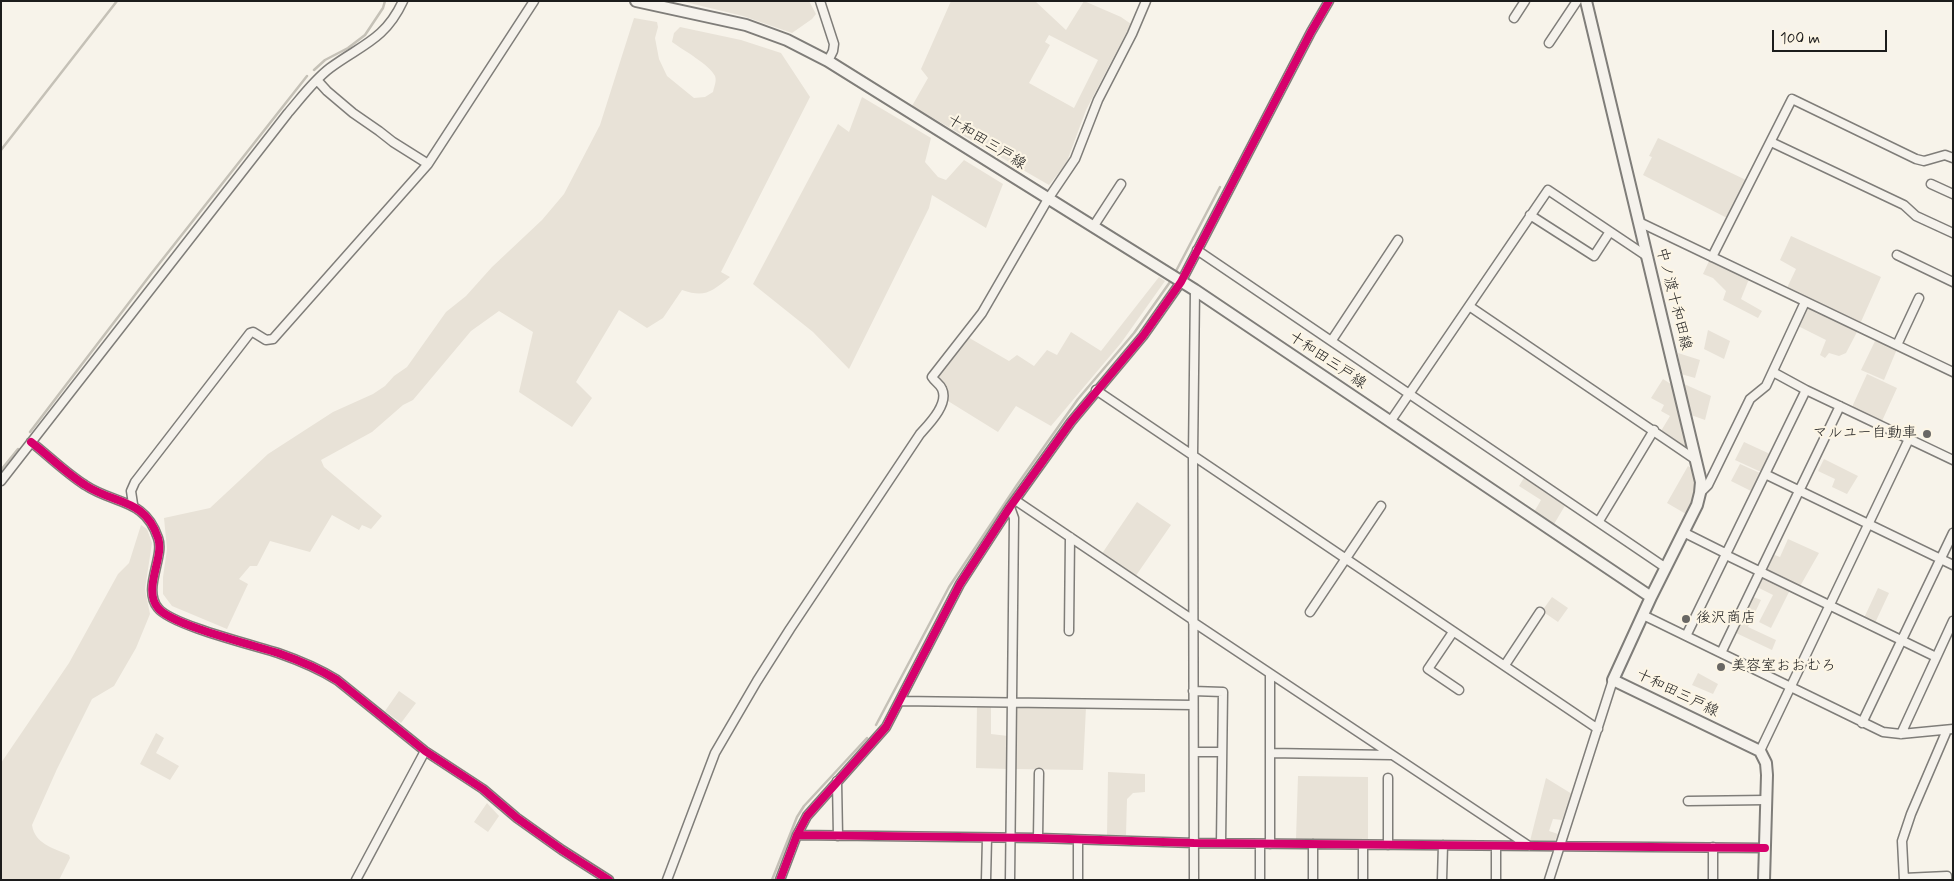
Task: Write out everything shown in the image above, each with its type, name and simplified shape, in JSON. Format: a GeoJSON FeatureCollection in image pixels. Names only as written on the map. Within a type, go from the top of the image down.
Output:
{"type":"FeatureCollection","features":[{"type":"Feature","properties":{"kind":"main road","name":"十和田三戸線"},"geometry":{"type":"LineString","coordinates":[[636,1],[661,3],[746,25],[787,40],[828,61],[1195,290],[1651,597],[1614,680],[1760,751]]}},
{"type":"Feature","properties":{"kind":"main road","name":"中ノ渡十和田線"},"geometry":{"type":"LineString","coordinates":[[1586,1],[1700,482],[1697,504],[1651,597]]}},
{"type":"Feature","properties":{"kind":"main road"},"geometry":{"type":"LineString","coordinates":[[1760,751],[1766,764],[1764,880]]}},
{"type":"Feature","properties":{"kind":"street"},"geometry":{"type":"LineString","coordinates":[[1,481],[288,113],[316,80],[330,68],[381,34],[391,22],[403,1]]}},
{"type":"Feature","properties":{"kind":"street"},"geometry":{"type":"LineString","coordinates":[[133,504],[132,491],[135,482],[250,333],[253,332],[266,340],[273,338],[428,164],[534,1]]}},
{"type":"Feature","properties":{"kind":"street"},"geometry":{"type":"LineString","coordinates":[[820,1],[834,44],[828,61]]}},
{"type":"Feature","properties":{"kind":"street"},"geometry":{"type":"LineString","coordinates":[[667,880],[715,753],[790,628],[920,434],[938,411],[944,392],[932,377],[982,313],[1048,198],[1075,159],[1098,100],[1132,34],[1146,1]]}},
{"type":"Feature","properties":{"kind":"street"},"geometry":{"type":"LineString","coordinates":[[780,880],[797,835],[811,810],[879,736],[900,701],[956,591],[1013,503],[1096,390],[1142,336],[1181,282],[1329,1]]}},
{"type":"Feature","properties":{"kind":"street"},"geometry":{"type":"LineString","coordinates":[[1514,18],[1525,1]]}},
{"type":"Feature","properties":{"kind":"street"},"geometry":{"type":"LineString","coordinates":[[1549,43],[1577,1]]}},
{"type":"Feature","properties":{"kind":"street"},"geometry":{"type":"LineString","coordinates":[[316,80],[326,91],[353,113],[428,164]]}},
{"type":"Feature","properties":{"kind":"street"},"geometry":{"type":"LineString","coordinates":[[1712,257],[1792,99],[1916,159],[1924,161],[1945,155],[1953,158]]}},
{"type":"Feature","properties":{"kind":"street"},"geometry":{"type":"LineString","coordinates":[[1771,142],[1904,205],[1916,216],[1953,234]]}},
{"type":"Feature","properties":{"kind":"street"},"geometry":{"type":"LineString","coordinates":[[1093,227],[1121,184]]}},
{"type":"Feature","properties":{"kind":"street"},"geometry":{"type":"LineString","coordinates":[[1931,184],[1953,194]]}},
{"type":"Feature","properties":{"kind":"street"},"geometry":{"type":"LineString","coordinates":[[1390,422],[1548,190],[1648,258]]}},
{"type":"Feature","properties":{"kind":"street"},"geometry":{"type":"LineString","coordinates":[[1530,215],[1594,256],[1609,232]]}},
{"type":"Feature","properties":{"kind":"street"},"geometry":{"type":"LineString","coordinates":[[1639,222],[1953,372]]}},
{"type":"Feature","properties":{"kind":"street"},"geometry":{"type":"LineString","coordinates":[[1332,340],[1398,240]]}},
{"type":"Feature","properties":{"kind":"street"},"geometry":{"type":"LineString","coordinates":[[1197,250],[1666,568]]}},
{"type":"Feature","properties":{"kind":"street"},"geometry":{"type":"LineString","coordinates":[[1897,255],[1953,282]]}},
{"type":"Feature","properties":{"kind":"street"},"geometry":{"type":"LineString","coordinates":[[1194,880],[1193,456],[1195,290]]}},
{"type":"Feature","properties":{"kind":"street"},"geometry":{"type":"LineString","coordinates":[[1896,345],[1919,298]]}},
{"type":"Feature","properties":{"kind":"street"},"geometry":{"type":"LineString","coordinates":[[1700,493],[1708,486],[1750,399],[1766,386],[1805,302]]}},
{"type":"Feature","properties":{"kind":"street"},"geometry":{"type":"LineString","coordinates":[[1469,306],[1696,460]]}},
{"type":"Feature","properties":{"kind":"street"},"geometry":{"type":"LineString","coordinates":[[1773,372],[1806,390],[1909,439],[1952,457]]}},
{"type":"Feature","properties":{"kind":"street"},"geometry":{"type":"LineString","coordinates":[[1096,390],[1598,729]]}},
{"type":"Feature","properties":{"kind":"street"},"geometry":{"type":"LineString","coordinates":[[1686,636],[1806,390]]}},
{"type":"Feature","properties":{"kind":"street"},"geometry":{"type":"LineString","coordinates":[[1720,653],[1840,406]]}},
{"type":"Feature","properties":{"kind":"street"},"geometry":{"type":"LineString","coordinates":[[1599,521],[1654,430]]}},
{"type":"Feature","properties":{"kind":"street"},"geometry":{"type":"LineString","coordinates":[[1760,751],[1909,439]]}},
{"type":"Feature","properties":{"kind":"street"},"geometry":{"type":"LineString","coordinates":[[31,442],[95,491],[113,499],[133,504],[153,524],[160,544],[153,588],[157,607],[179,621],[299,661],[324,672],[337,680],[425,751],[483,789],[517,818],[562,850],[609,880]]}},
{"type":"Feature","properties":{"kind":"street"},"geometry":{"type":"LineString","coordinates":[[1765,474],[1953,565]]}},
{"type":"Feature","properties":{"kind":"street"},"geometry":{"type":"LineString","coordinates":[[1013,503],[1070,537],[1270,674],[1529,846]]}},
{"type":"Feature","properties":{"kind":"street"},"geometry":{"type":"LineString","coordinates":[[1010,880],[1013,503]]}},
{"type":"Feature","properties":{"kind":"street"},"geometry":{"type":"LineString","coordinates":[[1310,612],[1381,506]]}},
{"type":"Feature","properties":{"kind":"street"},"geometry":{"type":"LineString","coordinates":[[1683,532],[1760,572],[1936,657]]}},
{"type":"Feature","properties":{"kind":"street"},"geometry":{"type":"LineString","coordinates":[[1862,723],[1953,533]]}},
{"type":"Feature","properties":{"kind":"street"},"geometry":{"type":"LineString","coordinates":[[1070,537],[1070,631]]}},
{"type":"Feature","properties":{"kind":"street"},"geometry":{"type":"LineString","coordinates":[[1505,666],[1540,612]]}},
{"type":"Feature","properties":{"kind":"street"},"geometry":{"type":"LineString","coordinates":[[1643,615],[1883,732],[1901,734],[1950,729]]}},
{"type":"Feature","properties":{"kind":"street"},"geometry":{"type":"LineString","coordinates":[[1901,734],[1953,621]]}},
{"type":"Feature","properties":{"kind":"street"},"geometry":{"type":"LineString","coordinates":[[1453,632],[1428,669],[1459,690]]}},
{"type":"Feature","properties":{"kind":"street"},"geometry":{"type":"LineString","coordinates":[[1270,674],[1270,844]]}},
{"type":"Feature","properties":{"kind":"street"},"geometry":{"type":"LineString","coordinates":[[1549,880],[1614,680]]}},
{"type":"Feature","properties":{"kind":"street"},"geometry":{"type":"LineString","coordinates":[[1193,690],[1223,692],[1221,843]]}},
{"type":"Feature","properties":{"kind":"street"},"geometry":{"type":"LineString","coordinates":[[900,701],[1193,705]]}},
{"type":"Feature","properties":{"kind":"street"},"geometry":{"type":"LineString","coordinates":[[1947,880],[1947,876],[1904,879],[1902,841],[1911,814],[1950,729]]}},
{"type":"Feature","properties":{"kind":"street"},"geometry":{"type":"LineString","coordinates":[[356,880],[425,751]]}},
{"type":"Feature","properties":{"kind":"street"},"geometry":{"type":"LineString","coordinates":[[1195,752],[1222,752]]}},
{"type":"Feature","properties":{"kind":"street"},"geometry":{"type":"LineString","coordinates":[[1270,753],[1391,755]]}},
{"type":"Feature","properties":{"kind":"street"},"geometry":{"type":"LineString","coordinates":[[1038,838],[1039,773]]}},
{"type":"Feature","properties":{"kind":"street"},"geometry":{"type":"LineString","coordinates":[[1388,778],[1388,845]]}},
{"type":"Feature","properties":{"kind":"street"},"geometry":{"type":"LineString","coordinates":[[836,781],[838,836]]}},
{"type":"Feature","properties":{"kind":"street"},"geometry":{"type":"LineString","coordinates":[[1688,801],[1766,800]]}},
{"type":"Feature","properties":{"kind":"street"},"geometry":{"type":"LineString","coordinates":[[797,835],[1038,838],[1260,844],[1764,848]]}},
{"type":"Feature","properties":{"kind":"street"},"geometry":{"type":"LineString","coordinates":[[986,880],[987,838]]}},
{"type":"Feature","properties":{"kind":"street"},"geometry":{"type":"LineString","coordinates":[[1078,840],[1078,880]]}},
{"type":"Feature","properties":{"kind":"street"},"geometry":{"type":"LineString","coordinates":[[1260,844],[1260,880]]}},
{"type":"Feature","properties":{"kind":"street"},"geometry":{"type":"LineString","coordinates":[[1313,844],[1313,880]]}},
{"type":"Feature","properties":{"kind":"street"},"geometry":{"type":"LineString","coordinates":[[1362,880],[1364,844]]}},
{"type":"Feature","properties":{"kind":"street"},"geometry":{"type":"LineString","coordinates":[[1442,880],[1443,845]]}},
{"type":"Feature","properties":{"kind":"street"},"geometry":{"type":"LineString","coordinates":[[1496,846],[1496,880]]}},
{"type":"Feature","properties":{"kind":"street"},"geometry":{"type":"LineString","coordinates":[[1713,847],[1713,880]]}},
{"type":"Feature","properties":{"kind":"shaded area"},"geometry":{"type":"Polygon","coordinates":[[[681,1],[809,1],[816,14],[792,33],[743,16],[681,1]]]}},
{"type":"Feature","properties":{"kind":"shaded area"},"geometry":{"type":"Polygon","coordinates":[[[951,1],[1035,1],[1066,30],[1084,1],[1121,17],[1131,24],[1086,110],[1066,164],[1049,185],[912,106],[928,78],[921,69],[951,1]],[[1049,35],[1045,42],[1050,45],[1029,83],[1074,108],[1098,60],[1049,35]]]}},
{"type":"Feature","properties":{"kind":"shaded area"},"geometry":{"type":"Polygon","coordinates":[[[634,18],[657,22],[658,27],[655,38],[659,59],[667,76],[694,98],[705,97],[713,92],[716,78],[702,63],[672,42],[674,33],[680,27],[741,40],[781,53],[810,97],[721,272],[730,277],[708,292],[697,293],[682,290],[663,318],[647,328],[619,310],[576,382],[592,398],[572,427],[519,392],[533,332],[499,311],[471,331],[413,400],[403,405],[372,432],[321,460],[324,467],[382,516],[371,529],[362,525],[359,530],[332,515],[310,552],[270,541],[257,566],[250,566],[239,579],[248,584],[227,629],[172,606],[163,594],[163,577],[167,549],[164,518],[210,508],[268,454],[333,412],[373,394],[407,367],[446,312],[466,296],[492,267],[542,220],[564,194],[600,125],[634,18]]]}},
{"type":"Feature","properties":{"kind":"shaded area"},"geometry":{"type":"Polygon","coordinates":[[[862,97],[931,138],[925,162],[938,177],[946,180],[964,160],[1003,184],[986,228],[932,195],[929,208],[849,369],[813,332],[753,284],[838,124],[849,132],[862,97]]]}},
{"type":"Feature","properties":{"kind":"shaded area"},"geometry":{"type":"Polygon","coordinates":[[[1658,138],[1746,180],[1727,218],[1643,175],[1652,157],[1649,156],[1658,138]]]}},
{"type":"Feature","properties":{"kind":"shaded area"},"geometry":{"type":"Polygon","coordinates":[[[1791,236],[1881,277],[1860,324],[1786,290],[1796,269],[1780,260],[1791,236]]]}},
{"type":"Feature","properties":{"kind":"shaded area"},"geometry":{"type":"Polygon","coordinates":[[[1709,261],[1749,279],[1741,299],[1762,311],[1758,318],[1723,300],[1726,291],[1713,278],[1703,274],[1709,261]]]}},
{"type":"Feature","properties":{"kind":"shaded area"},"geometry":{"type":"Polygon","coordinates":[[[1159,277],[1165,281],[1121,343],[1051,426],[1016,406],[998,432],[948,401],[947,387],[936,378],[966,336],[1009,361],[1017,355],[1034,366],[1047,350],[1057,355],[1071,332],[1101,351],[1159,277]]]}},
{"type":"Feature","properties":{"kind":"shaded area"},"geometry":{"type":"Polygon","coordinates":[[[1807,307],[1857,332],[1846,353],[1839,356],[1829,353],[1825,358],[1820,355],[1826,340],[1798,326],[1807,307]]]}},
{"type":"Feature","properties":{"kind":"shaded area"},"geometry":{"type":"Polygon","coordinates":[[[1708,330],[1730,341],[1724,359],[1704,349],[1708,330]]]}},
{"type":"Feature","properties":{"kind":"shaded area"},"geometry":{"type":"Polygon","coordinates":[[[1876,339],[1897,349],[1884,380],[1861,370],[1876,339]]]}},
{"type":"Feature","properties":{"kind":"shaded area"},"geometry":{"type":"Polygon","coordinates":[[[1678,353],[1700,360],[1695,378],[1681,374],[1678,353]]]}},
{"type":"Feature","properties":{"kind":"shaded area"},"geometry":{"type":"Polygon","coordinates":[[[1867,374],[1897,388],[1882,421],[1852,407],[1867,374]]]}},
{"type":"Feature","properties":{"kind":"shaded area"},"geometry":{"type":"Polygon","coordinates":[[[1663,379],[1674,386],[1689,450],[1661,431],[1670,416],[1661,411],[1664,405],[1651,398],[1663,379]]]}},
{"type":"Feature","properties":{"kind":"shaded area"},"geometry":{"type":"Polygon","coordinates":[[[1684,384],[1711,396],[1705,420],[1691,415],[1684,384]]]}},
{"type":"Feature","properties":{"kind":"shaded area"},"geometry":{"type":"Polygon","coordinates":[[[1744,442],[1770,454],[1761,472],[1735,460],[1744,442]]]}},
{"type":"Feature","properties":{"kind":"shaded area"},"geometry":{"type":"Polygon","coordinates":[[[1824,459],[1858,476],[1847,494],[1832,487],[1835,479],[1818,471],[1824,459]]]}},
{"type":"Feature","properties":{"kind":"shaded area"},"geometry":{"type":"Polygon","coordinates":[[[1740,464],[1760,473],[1751,491],[1731,481],[1740,464]]]}},
{"type":"Feature","properties":{"kind":"shaded area"},"geometry":{"type":"Polygon","coordinates":[[[1688,466],[1694,470],[1695,482],[1686,514],[1667,503],[1688,466]]]}},
{"type":"Feature","properties":{"kind":"shaded area"},"geometry":{"type":"Polygon","coordinates":[[[1525,476],[1566,504],[1554,524],[1534,512],[1541,500],[1519,486],[1525,476]]]}},
{"type":"Feature","properties":{"kind":"shaded area"},"geometry":{"type":"Polygon","coordinates":[[[1137,502],[1171,525],[1135,577],[1101,555],[1137,502]]]}},
{"type":"Feature","properties":{"kind":"shaded area"},"geometry":{"type":"Polygon","coordinates":[[[141,525],[147,529],[152,543],[145,589],[150,614],[136,648],[114,686],[92,699],[57,769],[32,825],[37,837],[41,841],[69,855],[70,858],[59,880],[1,880],[1,763],[69,663],[118,574],[129,563],[141,525]]]}},
{"type":"Feature","properties":{"kind":"shaded area"},"geometry":{"type":"Polygon","coordinates":[[[1788,539],[1819,553],[1799,588],[1764,571],[1772,554],[1780,557],[1788,539]]]}},
{"type":"Feature","properties":{"kind":"shaded area"},"geometry":{"type":"Polygon","coordinates":[[[1762,576],[1790,590],[1771,628],[1759,622],[1773,595],[1757,587],[1762,576]]]}},
{"type":"Feature","properties":{"kind":"shaded area"},"geometry":{"type":"Polygon","coordinates":[[[1878,588],[1889,593],[1875,623],[1864,618],[1878,588]]]}},
{"type":"Feature","properties":{"kind":"shaded area"},"geometry":{"type":"Polygon","coordinates":[[[1751,596],[1761,600],[1748,627],[1776,640],[1772,650],[1734,632],[1751,596]]]}},
{"type":"Feature","properties":{"kind":"shaded area"},"geometry":{"type":"Polygon","coordinates":[[[1552,597],[1568,608],[1558,622],[1542,611],[1552,597]]]}},
{"type":"Feature","properties":{"kind":"shaded area"},"geometry":{"type":"Polygon","coordinates":[[[1698,673],[1718,684],[1713,694],[1692,685],[1698,673]]]}},
{"type":"Feature","properties":{"kind":"shaded area"},"geometry":{"type":"Polygon","coordinates":[[[399,691],[416,703],[401,723],[385,711],[399,691]]]}},
{"type":"Feature","properties":{"kind":"shaded area"},"geometry":{"type":"Polygon","coordinates":[[[977,705],[991,705],[991,734],[1008,736],[1007,769],[976,768],[977,705]]]}},
{"type":"Feature","properties":{"kind":"shaded area"},"geometry":{"type":"Polygon","coordinates":[[[1015,707],[1086,707],[1083,770],[1014,769],[1015,707]]]}},
{"type":"Feature","properties":{"kind":"shaded area"},"geometry":{"type":"Polygon","coordinates":[[[156,733],[164,738],[156,753],[179,766],[170,780],[140,764],[156,733]]]}},
{"type":"Feature","properties":{"kind":"shaded area"},"geometry":{"type":"Polygon","coordinates":[[[1108,772],[1145,774],[1145,792],[1133,793],[1127,799],[1126,835],[1107,836],[1108,772]]]}},
{"type":"Feature","properties":{"kind":"shaded area"},"geometry":{"type":"Polygon","coordinates":[[[1298,776],[1368,777],[1368,840],[1296,839],[1298,776]]]}},
{"type":"Feature","properties":{"kind":"shaded area"},"geometry":{"type":"Polygon","coordinates":[[[1546,778],[1572,794],[1562,820],[1553,819],[1549,831],[1558,834],[1555,841],[1530,841],[1546,778]]]}},
{"type":"Feature","properties":{"kind":"shaded area"},"geometry":{"type":"Polygon","coordinates":[[[487,803],[499,816],[488,832],[474,822],[487,803]]]}},
{"type":"Feature","properties":{"kind":"waterway"},"geometry":{"type":"LineString","coordinates":[[1,150],[117,1]]}},
{"type":"Feature","properties":{"kind":"waterway"},"geometry":{"type":"LineString","coordinates":[[314,70],[325,60],[348,48],[365,35],[383,8],[385,1]]}},
{"type":"Feature","properties":{"kind":"waterway"},"geometry":{"type":"LineString","coordinates":[[30,432],[151,274],[307,76]]}},
{"type":"Feature","properties":{"kind":"waterway"},"geometry":{"type":"LineString","coordinates":[[1175,273],[1220,187]]}},
{"type":"Feature","properties":{"kind":"waterway"},"geometry":{"type":"LineString","coordinates":[[876,725],[949,587],[1017,485],[1078,399],[1134,333],[1170,282]]}},
{"type":"Feature","properties":{"kind":"waterway"},"geometry":{"type":"LineString","coordinates":[[1,470],[18,449]]}},
{"type":"Feature","properties":{"kind":"waterway"},"geometry":{"type":"LineString","coordinates":[[772,880],[797,817],[804,806],[867,738]]}},
{"type":"Feature","properties":{"kind":"cycle path"},"geometry":{"type":"LineString","coordinates":[[780,880],[797,835],[807,816],[886,727],[960,584],[1010,507],[1071,422],[1143,336],[1181,282],[1329,1]]}},
{"type":"Feature","properties":{"kind":"cycle path"},"geometry":{"type":"LineString","coordinates":[[31,442],[85,485],[137,509],[152,525],[158,538],[159,546],[152,592],[158,608],[195,628],[278,653],[308,665],[337,680],[425,751],[483,789],[517,818],[562,850],[609,880]]}},
{"type":"Feature","properties":{"kind":"cycle path"},"geometry":{"type":"LineString","coordinates":[[797,835],[1038,838],[1194,843],[1765,848]]}},
{"type":"Feature","properties":{"kind":"place","name":"マルユー自動車"},"geometry":{"type":"Point","coordinates":[1927,434]}},
{"type":"Feature","properties":{"kind":"place","name":"後沢商店"},"geometry":{"type":"Point","coordinates":[1686,619]}},
{"type":"Feature","properties":{"kind":"place","name":"美容室おおむろ"},"geometry":{"type":"Point","coordinates":[1721,667]}}]}
